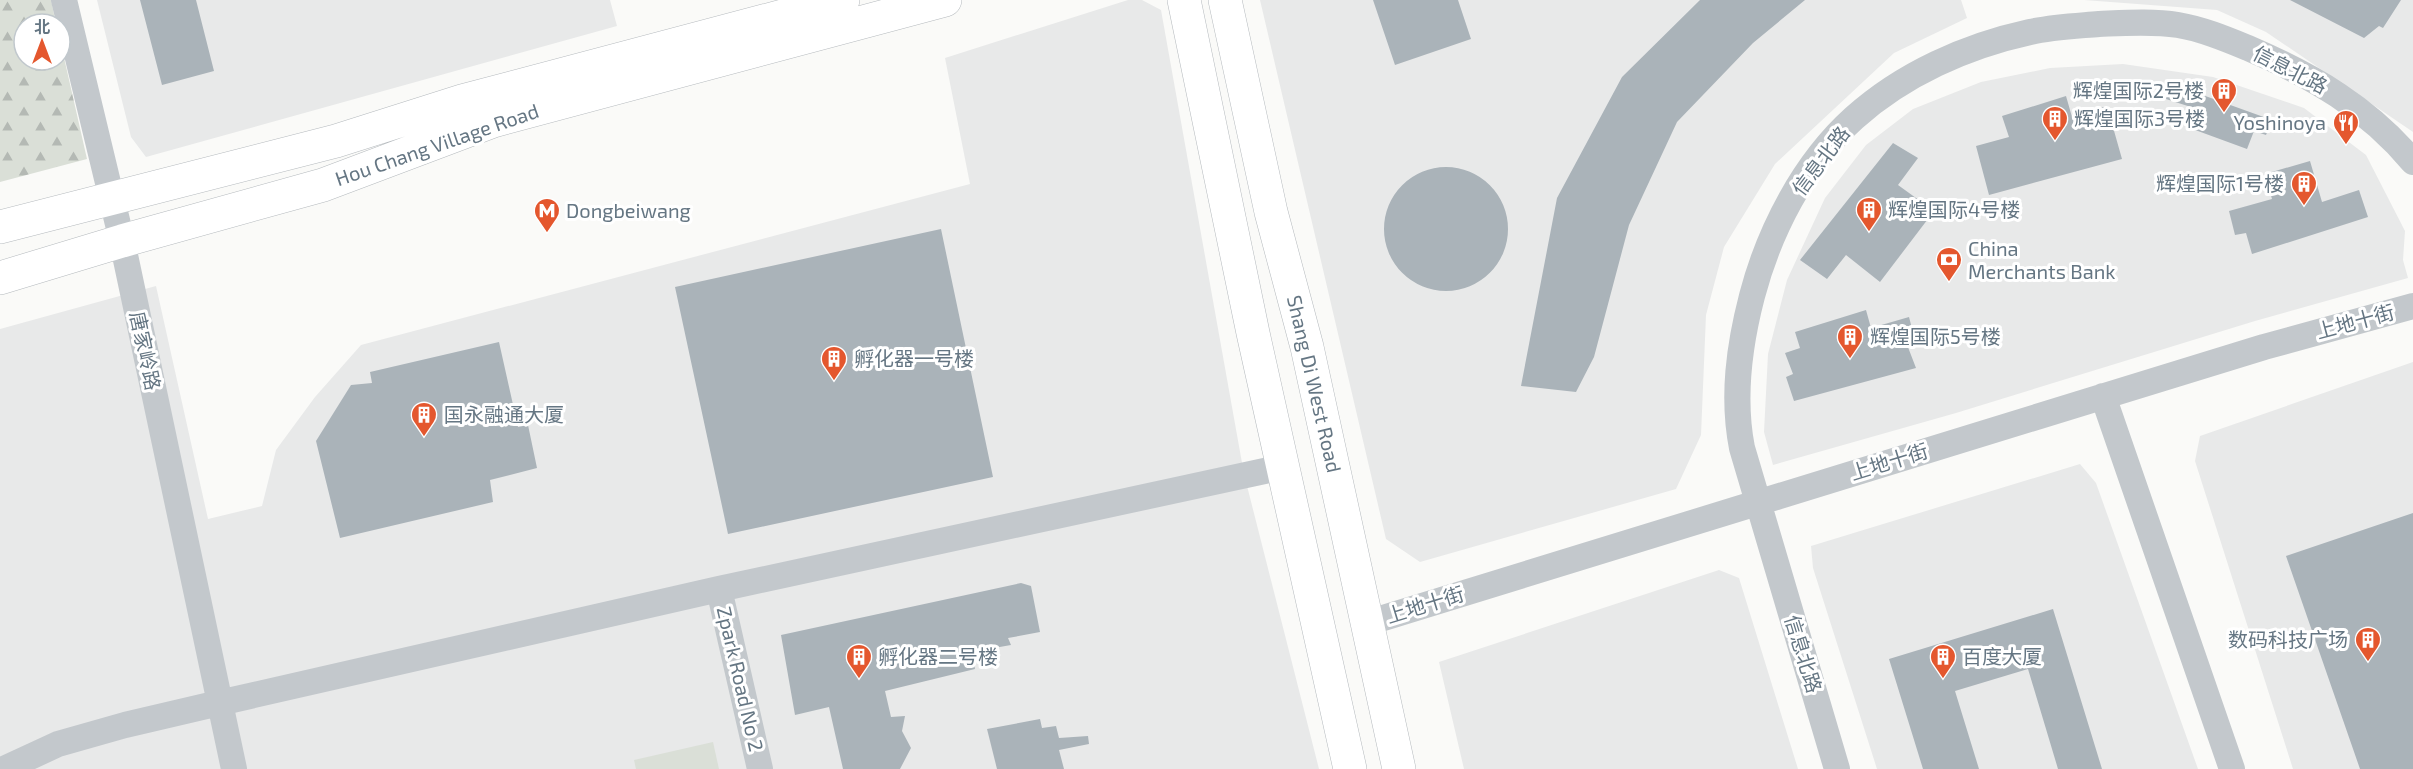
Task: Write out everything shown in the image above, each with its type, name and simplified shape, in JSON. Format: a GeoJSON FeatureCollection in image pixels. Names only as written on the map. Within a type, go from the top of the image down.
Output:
{"type":"FeatureCollection","features":[{"type":"Feature","properties":{"kind":"main road","name":"Hou Chang Village Road"},"geometry":{"type":"LineString","coordinates":[[0,227],[336,141],[462,101],[843,0]]}},
{"type":"Feature","properties":{"kind":"main road","name":"Hou Chang Village Road"},"geometry":{"type":"LineString","coordinates":[[0,278],[323,185],[493,121],[945,0]]}},
{"type":"Feature","properties":{"kind":"main road"},"geometry":{"type":"LineString","coordinates":[[1184,0],[1350,769]]}},
{"type":"Feature","properties":{"kind":"main road","name":"Shang Di West Road"},"geometry":{"type":"LineString","coordinates":[[1225,0],[1271,212],[1307,347],[1399,769]]}},
{"type":"Feature","properties":{"kind":"street","name":"唐家岭路"},"geometry":{"type":"LineString","coordinates":[[64,0],[122,241],[234,769]]}},
{"type":"Feature","properties":{"kind":"street","name":"信息北路"},"geometry":{"type":"LineString","coordinates":[[1837,769],[1757,503],[1738,430],[1736,387],[1744,326],[1759,267],[1778,223],[1825,149],[1854,119],[1890,90],[1937,63],[2031,32],[2125,23],[2178,25],[2227,39],[2284,64],[2326,86],[2392,137],[2413,162]]}},
{"type":"Feature","properties":{"kind":"street","name":"上地十街"},"geometry":{"type":"LineString","coordinates":[[1367,623],[2264,347],[2413,306]]}},
{"type":"Feature","properties":{"kind":"street"},"geometry":{"type":"LineString","coordinates":[[2103,396],[2232,769]]}},
{"type":"Feature","properties":{"kind":"street"},"geometry":{"type":"LineString","coordinates":[[4,769],[58,744],[125,725],[719,589],[1283,467]]}},
{"type":"Feature","properties":{"kind":"street","name":"Zpark Road No 2"},"geometry":{"type":"LineString","coordinates":[[719,589],[760,769]]}},
{"type":"Feature","properties":{"kind":"shaded area"},"geometry":{"type":"Polygon","coordinates":[[[97,0],[610,0],[617,26],[146,157],[131,137],[97,0]]]}},
{"type":"Feature","properties":{"kind":"shaded area"},"geometry":{"type":"Polygon","coordinates":[[[1128,0],[1142,0],[1161,10],[1244,474],[1319,769],[0,769],[0,329],[156,286],[208,519],[262,506],[276,450],[315,397],[361,345],[970,184],[945,58],[1128,0]]]}},
{"type":"Feature","properties":{"kind":"shaded area"},"geometry":{"type":"Polygon","coordinates":[[[1260,0],[1961,0],[1967,18],[1894,53],[1775,164],[1724,247],[1706,315],[1701,435],[1676,489],[1420,562],[1386,539],[1260,0]]]}},
{"type":"Feature","properties":{"kind":"shaded area"},"geometry":{"type":"Polygon","coordinates":[[[2084,0],[2413,0],[2413,132],[2266,32],[2217,10],[2084,0]]]}},
{"type":"Feature","properties":{"kind":"shaded area"},"geometry":{"type":"Polygon","coordinates":[[[2123,64],[2213,77],[2304,108],[2366,155],[2405,231],[2403,260],[2408,278],[2255,321],[1956,413],[1773,465],[1764,432],[1768,354],[1787,280],[1825,198],[1866,145],[1913,109],[1981,82],[2050,68],[2123,64]]]}},
{"type":"Feature","properties":{"kind":"shaded area"},"geometry":{"type":"Polygon","coordinates":[[[2413,362],[2413,769],[2293,769],[2195,461],[2200,436],[2413,362]]]}},
{"type":"Feature","properties":{"kind":"shaded area"},"geometry":{"type":"Polygon","coordinates":[[[2080,464],[2096,483],[2198,769],[1877,769],[1813,568],[1811,546],[2080,464]]]}},
{"type":"Feature","properties":{"kind":"shaded area"},"geometry":{"type":"Polygon","coordinates":[[[1719,570],[1739,578],[1798,769],[1464,769],[1439,662],[1719,570]]]}},
{"type":"Feature","properties":{"kind":"green space"},"geometry":{"type":"Polygon","coordinates":[[[0,0],[51,0],[54,12],[12,12],[12,72],[67,72],[87,159],[0,182],[0,0]]]}},
{"type":"Feature","properties":{"kind":"green space"},"geometry":{"type":"Polygon","coordinates":[[[713,742],[719,769],[636,769],[634,760],[713,742]]]}},
{"type":"Feature","properties":{"kind":"building"},"geometry":{"type":"Polygon","coordinates":[[[140,0],[196,0],[214,71],[162,85],[140,0]]]}},
{"type":"Feature","properties":{"kind":"building"},"geometry":{"type":"Polygon","coordinates":[[[1373,0],[1458,0],[1471,39],[1395,65],[1373,0]]]}},
{"type":"Feature","properties":{"kind":"building"},"geometry":{"type":"Polygon","coordinates":[[[1700,0],[1805,0],[1753,43],[1677,122],[1629,225],[1594,357],[1576,392],[1521,386],[1557,198],[1622,77],[1700,0]]]}},
{"type":"Feature","properties":{"kind":"building"},"geometry":{"type":"Polygon","coordinates":[[[2290,0],[2401,0],[2383,28],[2379,26],[2364,38],[2290,0]]]}},
{"type":"Feature","properties":{"kind":"building","name":"辉煌国际2号楼"},"geometry":{"type":"Polygon","coordinates":[[[2172,84],[2272,120],[2266,135],[2254,131],[2247,149],[2187,127],[2194,108],[2166,99],[2172,84]]]}},
{"type":"Feature","properties":{"kind":"building","name":"辉煌国际3号楼"},"geometry":{"type":"Polygon","coordinates":[[[2066,96],[2072,117],[2107,106],[2122,159],[1989,195],[1976,146],[2009,137],[2002,116],[2066,96]]]}},
{"type":"Feature","properties":{"kind":"building","name":"辉煌国际4号楼"},"geometry":{"type":"Polygon","coordinates":[[[1893,143],[1918,158],[1898,185],[1934,211],[1880,282],[1846,255],[1827,279],[1800,260],[1893,143]]]}},
{"type":"Feature","properties":{"kind":"building","name":"辉煌国际1号楼"},"geometry":{"type":"Polygon","coordinates":[[[2310,161],[2322,202],[2359,190],[2368,217],[2252,254],[2246,233],[2235,235],[2229,211],[2272,199],[2265,174],[2310,161]]]}},
{"type":"Feature","properties":{"kind":"building"},"geometry":{"type":"Polygon","coordinates":[[[1446,167],[1470,171],[1490,185],[1504,205],[1508,229],[1504,253],[1490,273],[1470,287],[1446,291],[1422,287],[1402,273],[1388,253],[1384,229],[1388,205],[1402,185],[1422,171],[1446,167]]]}},
{"type":"Feature","properties":{"kind":"building","name":"孵化器一号楼"},"geometry":{"type":"Polygon","coordinates":[[[941,229],[993,477],[728,534],[675,287],[941,229]]]}},
{"type":"Feature","properties":{"kind":"building","name":"辉煌国际5号楼"},"geometry":{"type":"Polygon","coordinates":[[[1866,310],[1871,328],[1909,317],[1915,340],[1906,342],[1916,368],[1794,401],[1786,377],[1793,374],[1785,353],[1800,348],[1795,332],[1866,310]]]}},
{"type":"Feature","properties":{"kind":"building","name":"国永融通大厦"},"geometry":{"type":"Polygon","coordinates":[[[499,342],[518,427],[528,425],[537,468],[490,480],[493,502],[340,538],[316,441],[351,385],[372,383],[370,372],[499,342]]]}},
{"type":"Feature","properties":{"kind":"building","name":"数码科技广场"},"geometry":{"type":"Polygon","coordinates":[[[2413,513],[2413,769],[2360,769],[2286,556],[2413,513]]]}},
{"type":"Feature","properties":{"kind":"building","name":"孵化器二号楼"},"geometry":{"type":"Polygon","coordinates":[[[1021,583],[1031,586],[1040,632],[1008,638],[1011,645],[994,648],[994,656],[973,659],[975,669],[885,691],[891,717],[905,716],[902,731],[911,748],[900,769],[843,769],[829,707],[795,715],[781,635],[1021,583]]]}},
{"type":"Feature","properties":{"kind":"building","name":"百度大厦"},"geometry":{"type":"Polygon","coordinates":[[[2053,609],[2102,769],[2058,769],[2028,669],[1955,691],[1979,769],[1923,769],[1889,659],[2053,609]]]}},
{"type":"Feature","properties":{"kind":"building","name":"孵化器二号楼"},"geometry":{"type":"Polygon","coordinates":[[[1040,719],[1042,728],[1056,726],[1059,738],[1088,736],[1089,744],[1059,750],[1064,769],[997,769],[987,729],[1040,719]]]}},
{"type":"Feature","properties":{"kind":"place","name":"辉煌国际2号楼"},"geometry":{"type":"Point","coordinates":[2224,114]}},
{"type":"Feature","properties":{"kind":"place","name":"辉煌国际3号楼"},"geometry":{"type":"Point","coordinates":[2055,142]}},
{"type":"Feature","properties":{"kind":"place","name":"Yoshinoya"},"geometry":{"type":"Point","coordinates":[2346,146]}},
{"type":"Feature","properties":{"kind":"place","name":"辉煌国际1号楼"},"geometry":{"type":"Point","coordinates":[2304,207]}},
{"type":"Feature","properties":{"kind":"place","name":"辉煌国际4号楼"},"geometry":{"type":"Point","coordinates":[1869,233]}},
{"type":"Feature","properties":{"kind":"place","name":"Dongbeiwang"},"geometry":{"type":"Point","coordinates":[547,234]}},
{"type":"Feature","properties":{"kind":"place","name":"China Merchants Bank"},"geometry":{"type":"Point","coordinates":[1949,283]}},
{"type":"Feature","properties":{"kind":"place","name":"辉煌国际5号楼"},"geometry":{"type":"Point","coordinates":[1850,360]}},
{"type":"Feature","properties":{"kind":"place","name":"孵化器一号楼"},"geometry":{"type":"Point","coordinates":[834,382]}},
{"type":"Feature","properties":{"kind":"place","name":"国永融通大厦"},"geometry":{"type":"Point","coordinates":[424,438]}},
{"type":"Feature","properties":{"kind":"place","name":"数码科技广场"},"geometry":{"type":"Point","coordinates":[2368,663]}},
{"type":"Feature","properties":{"kind":"place","name":"孵化器二号楼"},"geometry":{"type":"Point","coordinates":[859,680]}},
{"type":"Feature","properties":{"kind":"place","name":"百度大厦"},"geometry":{"type":"Point","coordinates":[1943,680]}}]}
